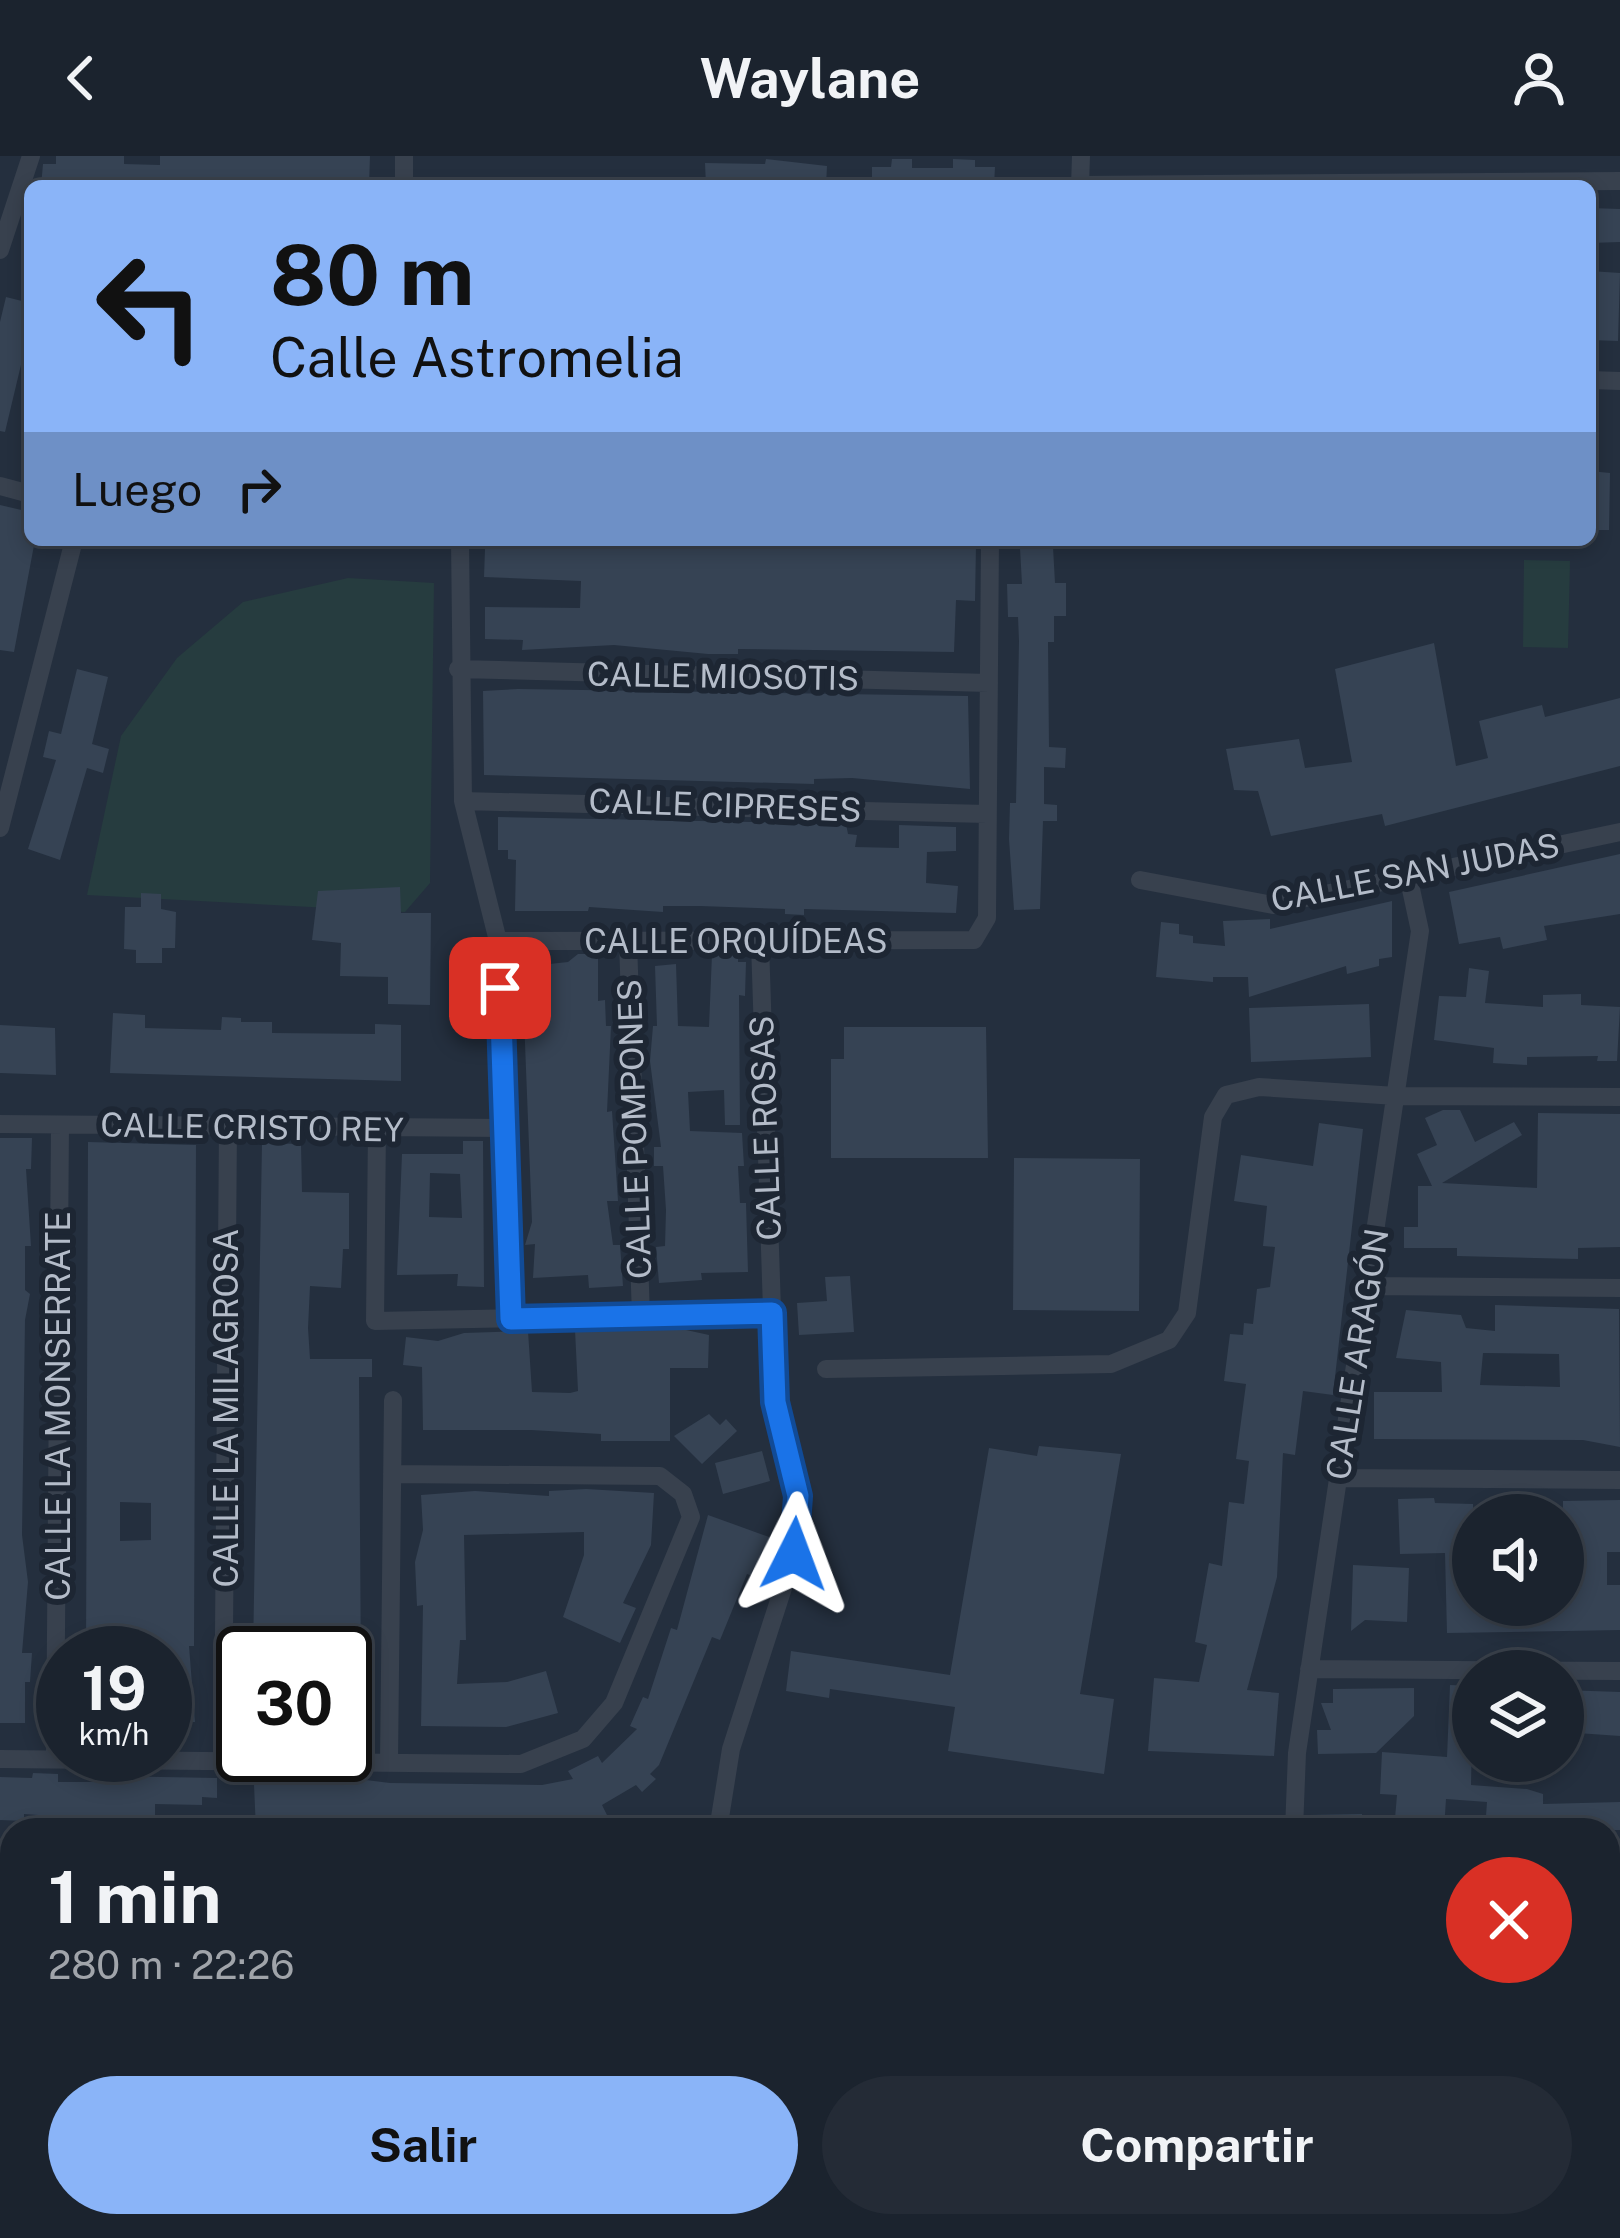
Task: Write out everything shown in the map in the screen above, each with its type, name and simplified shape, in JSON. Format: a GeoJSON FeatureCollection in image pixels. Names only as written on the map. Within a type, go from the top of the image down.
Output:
{"type":"FeatureCollection","features":[{"type":"Feature","properties":{"kind":"street"},"geometry":{"type":"LineString","coordinates":[[0,250],[31,156]]}},
{"type":"Feature","properties":{"kind":"street"},"geometry":{"type":"LineString","coordinates":[[7,226],[24,227]]}},
{"type":"Feature","properties":{"kind":"street"},"geometry":{"type":"LineString","coordinates":[[0,828],[72,546]]}},
{"type":"Feature","properties":{"kind":"street"},"geometry":{"type":"LineString","coordinates":[[460,546],[463,801],[498,941],[511,1319]]}},
{"type":"Feature","properties":{"kind":"street"},"geometry":{"type":"LineString","coordinates":[[987,814],[990,546]]}},
{"type":"Feature","properties":{"kind":"street","name":"CALLE MIOSOTIS"},"geometry":{"type":"LineString","coordinates":[[458,669],[989,683]]}},
{"type":"Feature","properties":{"kind":"street","name":"CALLE CIPRESES"},"geometry":{"type":"LineString","coordinates":[[463,801],[987,814]]}},
{"type":"Feature","properties":{"kind":"street","name":"CALLE ORQUÍDEAS"},"geometry":{"type":"LineString","coordinates":[[498,941],[974,940],[987,918],[987,814]]}},
{"type":"Feature","properties":{"kind":"street","name":"CALLE SAN JUDAS"},"geometry":{"type":"LineString","coordinates":[[1140,880],[1274,905],[1620,832]]}},
{"type":"Feature","properties":{"kind":"street","name":"CALLE ARAGÓN"},"geometry":{"type":"LineString","coordinates":[[1294,1818],[1297,1753],[1420,931],[1409,880]]}},
{"type":"Feature","properties":{"kind":"street","name":"CALLE POMPONES"},"geometry":{"type":"LineString","coordinates":[[628,942],[641,1316]]}},
{"type":"Feature","properties":{"kind":"street","name":"CALLE ROSAS"},"geometry":{"type":"LineString","coordinates":[[720,1818],[731,1749],[794,1554],[798,1496],[775,1402],[760,943]]}},
{"type":"Feature","properties":{"kind":"street"},"geometry":{"type":"LineString","coordinates":[[826,1369],[1111,1364],[1143,1355],[1169,1340],[1187,1313],[1213,1117],[1226,1095],[1259,1088],[1396,1096],[1620,1097]]}},
{"type":"Feature","properties":{"kind":"street","name":"CALLE CRISTO REY"},"geometry":{"type":"LineString","coordinates":[[0,1124],[504,1128]]}},
{"type":"Feature","properties":{"kind":"street","name":"CALLE LA MONSERRATE"},"geometry":{"type":"LineString","coordinates":[[56,1626],[60,1125]]}},
{"type":"Feature","properties":{"kind":"street","name":"CALLE LA MILAGROSA"},"geometry":{"type":"LineString","coordinates":[[225,1626],[228,1126]]}},
{"type":"Feature","properties":{"kind":"street"},"geometry":{"type":"LineString","coordinates":[[377,1128],[374,1321],[772,1313]]}},
{"type":"Feature","properties":{"kind":"street"},"geometry":{"type":"LineString","coordinates":[[1368,1286],[1620,1288]]}},
{"type":"Feature","properties":{"kind":"street"},"geometry":{"type":"LineString","coordinates":[[389,1762],[393,1400]]}},
{"type":"Feature","properties":{"kind":"street"},"geometry":{"type":"LineString","coordinates":[[372,1762],[521,1764],[583,1739],[614,1703],[691,1517],[683,1494],[659,1476],[392,1474]]}},
{"type":"Feature","properties":{"kind":"street"},"geometry":{"type":"LineString","coordinates":[[1339,1478],[1620,1480]]}},
{"type":"Feature","properties":{"kind":"street"},"geometry":{"type":"LineString","coordinates":[[1310,1669],[1620,1671]]}},
{"type":"Feature","properties":{"kind":"street"},"geometry":{"type":"LineString","coordinates":[[0,1759],[36,1759]]}},
{"type":"Feature","properties":{"kind":"green space"},"geometry":{"type":"Polygon","coordinates":[[[1524,560],[1570,561],[1568,648],[1523,647],[1524,560]]]}},
{"type":"Feature","properties":{"kind":"green space"},"geometry":{"type":"Polygon","coordinates":[[[348,578],[434,583],[430,883],[405,912],[87,895],[121,736],[177,658],[243,602],[348,578]]]}},
{"type":"Feature","properties":{"kind":"building"},"geometry":{"type":"Polygon","coordinates":[[[56,156],[124,156],[124,164],[160,165],[160,156],[370,156],[369,180],[42,180],[43,164],[56,164],[56,156]]]}},
{"type":"Feature","properties":{"kind":"building"},"geometry":{"type":"Polygon","coordinates":[[[766,159],[827,166],[826,180],[706,180],[705,163],[765,164],[766,159]]]}},
{"type":"Feature","properties":{"kind":"building"},"geometry":{"type":"Polygon","coordinates":[[[892,159],[912,159],[912,168],[953,168],[953,159],[975,160],[975,167],[995,167],[994,180],[872,180],[872,167],[891,167],[892,159]]]}},
{"type":"Feature","properties":{"kind":"building"},"geometry":{"type":"Polygon","coordinates":[[[1596,208],[1620,209],[1620,242],[1596,243],[1596,208]]]}},
{"type":"Feature","properties":{"kind":"building"},"geometry":{"type":"Polygon","coordinates":[[[1596,271],[1620,273],[1618,341],[1596,340],[1596,271]]]}},
{"type":"Feature","properties":{"kind":"building"},"geometry":{"type":"Polygon","coordinates":[[[6,297],[24,302],[24,352],[5,432],[0,431],[0,322],[6,297]]]}},
{"type":"Feature","properties":{"kind":"building"},"geometry":{"type":"Polygon","coordinates":[[[1596,472],[1610,473],[1609,530],[1596,530],[1596,472]]]}},
{"type":"Feature","properties":{"kind":"building"},"geometry":{"type":"Polygon","coordinates":[[[0,505],[24,511],[24,546],[34,546],[14,652],[0,650],[0,505]]]}},
{"type":"Feature","properties":{"kind":"building"},"geometry":{"type":"Polygon","coordinates":[[[976,546],[975,601],[956,600],[954,652],[738,649],[738,654],[708,654],[614,645],[522,650],[523,640],[485,639],[485,607],[580,608],[581,581],[484,577],[485,549],[976,546]]]}},
{"type":"Feature","properties":{"kind":"building"},"geometry":{"type":"Polygon","coordinates":[[[1053,547],[1055,583],[1066,583],[1066,616],[1054,616],[1054,642],[1048,642],[1049,747],[1066,748],[1065,768],[1044,767],[1044,804],[1057,805],[1057,821],[1043,821],[1040,909],[1014,910],[1009,839],[1010,803],[1016,803],[1019,641],[1018,617],[1008,617],[1007,584],[1022,584],[1020,548],[1053,547]]]}},
{"type":"Feature","properties":{"kind":"building"},"geometry":{"type":"Polygon","coordinates":[[[1434,643],[1456,766],[1488,758],[1479,721],[1542,705],[1545,717],[1620,698],[1620,766],[1385,826],[1382,814],[1271,836],[1258,791],[1234,790],[1226,749],[1299,739],[1305,768],[1352,762],[1335,669],[1434,643]]]}},
{"type":"Feature","properties":{"kind":"building"},"geometry":{"type":"Polygon","coordinates":[[[77,669],[108,677],[92,744],[109,749],[103,773],[87,768],[60,860],[28,849],[56,760],[43,757],[49,731],[61,734],[77,669]]]}},
{"type":"Feature","properties":{"kind":"building"},"geometry":{"type":"Polygon","coordinates":[[[483,691],[968,696],[970,789],[852,778],[814,779],[814,784],[484,775],[483,691]]]}},
{"type":"Feature","properties":{"kind":"building"},"geometry":{"type":"Polygon","coordinates":[[[498,817],[846,824],[848,834],[857,835],[855,847],[899,848],[899,825],[956,827],[956,851],[927,852],[926,883],[958,886],[956,913],[804,909],[804,915],[785,914],[785,909],[700,906],[663,906],[663,912],[589,907],[588,911],[515,911],[516,860],[508,859],[508,850],[498,850],[498,817]]]}},
{"type":"Feature","properties":{"kind":"building"},"geometry":{"type":"Polygon","coordinates":[[[1620,854],[1620,914],[1544,926],[1547,940],[1503,949],[1500,937],[1459,944],[1449,892],[1620,854]]]}},
{"type":"Feature","properties":{"kind":"building"},"geometry":{"type":"Polygon","coordinates":[[[400,887],[401,913],[431,913],[430,1005],[388,1004],[388,977],[340,976],[341,943],[312,940],[318,891],[400,887]]]}},
{"type":"Feature","properties":{"kind":"building"},"geometry":{"type":"Polygon","coordinates":[[[141,893],[161,894],[161,909],[176,912],[175,948],[162,948],[162,963],[136,963],[136,950],[124,949],[125,907],[141,907],[141,893]]]}},
{"type":"Feature","properties":{"kind":"building"},"geometry":{"type":"Polygon","coordinates":[[[1392,901],[1392,957],[1379,959],[1379,966],[1347,974],[1346,966],[1249,997],[1248,977],[1213,977],[1213,982],[1156,977],[1161,922],[1179,924],[1179,934],[1193,936],[1193,943],[1225,946],[1223,921],[1270,919],[1270,929],[1392,901]]]}},
{"type":"Feature","properties":{"kind":"building"},"geometry":{"type":"Polygon","coordinates":[[[578,954],[598,954],[598,1001],[605,1000],[606,1026],[611,1026],[607,1112],[612,1111],[618,1201],[607,1201],[613,1245],[620,1245],[623,1286],[589,1288],[588,1275],[533,1278],[535,1244],[525,1245],[532,1222],[522,967],[568,962],[578,954]]]}},
{"type":"Feature","properties":{"kind":"building"},"geometry":{"type":"Polygon","coordinates":[[[712,954],[738,954],[738,962],[746,962],[745,996],[739,995],[740,1125],[725,1125],[724,1090],[688,1092],[690,1131],[742,1133],[744,1166],[738,1166],[740,1203],[746,1203],[748,1272],[701,1273],[702,1280],[659,1283],[656,1247],[665,1246],[666,1210],[663,1166],[654,1166],[654,1147],[661,1147],[650,1061],[653,1026],[657,1026],[655,966],[676,964],[678,1026],[709,1027],[712,954]]]}},
{"type":"Feature","properties":{"kind":"building"},"geometry":{"type":"Polygon","coordinates":[[[1469,968],[1489,971],[1485,1003],[1543,1007],[1543,995],[1581,994],[1581,1005],[1620,1007],[1617,1061],[1597,1061],[1598,1056],[1527,1057],[1527,1065],[1493,1063],[1494,1048],[1434,1040],[1439,996],[1466,997],[1469,968]]]}},
{"type":"Feature","properties":{"kind":"building"},"geometry":{"type":"Polygon","coordinates":[[[1369,1004],[1371,1057],[1251,1062],[1249,1008],[1369,1004]]]}},
{"type":"Feature","properties":{"kind":"building"},"geometry":{"type":"Polygon","coordinates":[[[113,1013],[145,1015],[145,1028],[221,1030],[222,1017],[272,1022],[272,1033],[375,1034],[375,1024],[401,1025],[401,1081],[110,1073],[113,1013]]]}},
{"type":"Feature","properties":{"kind":"building"},"geometry":{"type":"Polygon","coordinates":[[[0,1025],[55,1028],[56,1075],[0,1073],[0,1025]]]}},
{"type":"Feature","properties":{"kind":"building"},"geometry":{"type":"Polygon","coordinates":[[[844,1027],[986,1027],[988,1158],[831,1158],[831,1059],[844,1059],[844,1027]]]}},
{"type":"Feature","properties":{"kind":"building"},"geometry":{"type":"Polygon","coordinates":[[[1443,1110],[1460,1110],[1475,1142],[1514,1122],[1522,1135],[1442,1183],[1537,1188],[1538,1113],[1620,1114],[1620,1247],[1578,1248],[1578,1259],[1457,1256],[1457,1248],[1404,1248],[1404,1227],[1418,1227],[1418,1186],[1432,1186],[1417,1154],[1437,1145],[1425,1118],[1443,1110]]]}},
{"type":"Feature","properties":{"kind":"building"},"geometry":{"type":"Polygon","coordinates":[[[1319,1123],[1363,1129],[1333,1395],[1303,1391],[1295,1455],[1283,1453],[1277,1577],[1247,1690],[1279,1693],[1274,1756],[1148,1751],[1154,1678],[1199,1682],[1207,1645],[1195,1642],[1209,1563],[1222,1566],[1229,1502],[1244,1504],[1249,1461],[1236,1459],[1246,1384],[1224,1381],[1230,1334],[1243,1335],[1244,1323],[1253,1324],[1257,1289],[1270,1287],[1275,1247],[1263,1246],[1267,1206],[1234,1201],[1241,1155],[1313,1166],[1319,1123]]]}},
{"type":"Feature","properties":{"kind":"building"},"geometry":{"type":"Polygon","coordinates":[[[0,1138],[32,1138],[31,1169],[26,1169],[31,1246],[25,1246],[25,1290],[30,1294],[25,1320],[22,1535],[28,1582],[22,1653],[32,1653],[30,1682],[25,1682],[25,1723],[0,1723],[0,1138]]]}},
{"type":"Feature","properties":{"kind":"building"},"geometry":{"type":"Polygon","coordinates":[[[463,1141],[483,1141],[484,1287],[457,1286],[458,1274],[397,1275],[402,1154],[463,1154],[463,1141]],[[430,1173],[429,1217],[462,1218],[460,1174],[430,1173]]]}},
{"type":"Feature","properties":{"kind":"building"},"geometry":{"type":"Polygon","coordinates":[[[88,1142],[196,1145],[194,1646],[192,1626],[86,1626],[88,1142]],[[120,1502],[120,1541],[151,1540],[151,1503],[120,1502]]]}},
{"type":"Feature","properties":{"kind":"building"},"geometry":{"type":"Polygon","coordinates":[[[262,1143],[301,1144],[302,1192],[349,1193],[349,1249],[343,1249],[341,1288],[310,1286],[310,1359],[372,1359],[372,1377],[359,1377],[361,1626],[253,1626],[262,1143]]]}},
{"type":"Feature","properties":{"kind":"building"},"geometry":{"type":"Polygon","coordinates":[[[1014,1158],[1140,1159],[1139,1311],[1013,1310],[1014,1158]]]}},
{"type":"Feature","properties":{"kind":"building"},"geometry":{"type":"Polygon","coordinates":[[[850,1276],[854,1332],[799,1335],[797,1303],[827,1301],[825,1277],[850,1276]]]}},
{"type":"Feature","properties":{"kind":"building"},"geometry":{"type":"Polygon","coordinates":[[[1495,1305],[1619,1309],[1620,1447],[1583,1440],[1374,1439],[1374,1392],[1442,1392],[1441,1362],[1396,1358],[1406,1310],[1461,1315],[1466,1328],[1495,1331],[1495,1305]],[[1483,1353],[1480,1385],[1560,1387],[1559,1354],[1483,1353]]]}},
{"type":"Feature","properties":{"kind":"building"},"geometry":{"type":"Polygon","coordinates":[[[677,1328],[709,1335],[708,1368],[670,1368],[670,1441],[601,1441],[601,1434],[531,1430],[423,1430],[422,1367],[403,1365],[406,1337],[438,1341],[464,1333],[528,1331],[532,1392],[570,1393],[578,1391],[575,1330],[677,1328]]]}},
{"type":"Feature","properties":{"kind":"building"},"geometry":{"type":"Polygon","coordinates":[[[709,1414],[720,1425],[726,1419],[737,1431],[702,1464],[674,1436],[709,1414]]]}},
{"type":"Feature","properties":{"kind":"building"},"geometry":{"type":"Polygon","coordinates":[[[1039,1446],[1121,1454],[1080,1694],[1114,1699],[1104,1774],[948,1751],[955,1707],[830,1689],[829,1698],[786,1691],[791,1651],[950,1675],[989,1448],[1037,1456],[1039,1446]]]}},
{"type":"Feature","properties":{"kind":"building"},"geometry":{"type":"Polygon","coordinates":[[[762,1451],[770,1481],[723,1494],[715,1463],[762,1451]]]}},
{"type":"Feature","properties":{"kind":"building"},"geometry":{"type":"Polygon","coordinates":[[[475,1491],[549,1496],[549,1491],[654,1493],[651,1545],[623,1603],[636,1608],[620,1643],[563,1617],[584,1555],[584,1532],[464,1535],[466,1640],[460,1640],[457,1684],[507,1682],[546,1671],[558,1713],[506,1727],[421,1726],[423,1605],[417,1606],[415,1562],[423,1530],[421,1495],[475,1491]]]}},
{"type":"Feature","properties":{"kind":"building"},"geometry":{"type":"Polygon","coordinates":[[[1434,1498],[1435,1503],[1452,1503],[1452,1626],[1584,1626],[1584,1501],[1620,1500],[1620,1552],[1607,1552],[1607,1585],[1620,1585],[1620,1630],[1447,1633],[1445,1553],[1400,1554],[1398,1499],[1434,1498]]]}},
{"type":"Feature","properties":{"kind":"building"},"geometry":{"type":"Polygon","coordinates":[[[708,1515],[772,1538],[758,1578],[747,1574],[720,1640],[712,1637],[659,1765],[650,1774],[656,1779],[642,1792],[636,1785],[602,1805],[607,1815],[255,1818],[254,1785],[372,1781],[542,1785],[573,1779],[568,1771],[598,1756],[602,1763],[637,1729],[630,1726],[643,1697],[648,1699],[671,1628],[677,1630],[708,1515]]]}},
{"type":"Feature","properties":{"kind":"building"},"geometry":{"type":"Polygon","coordinates":[[[1353,1565],[1409,1568],[1407,1622],[1365,1620],[1351,1631],[1353,1565]]]}},
{"type":"Feature","properties":{"kind":"building"},"geometry":{"type":"Polygon","coordinates":[[[1452,1685],[1452,1782],[1527,1789],[1543,1794],[1543,1804],[1620,1802],[1620,1818],[1486,1818],[1487,1802],[1446,1799],[1445,1818],[1395,1818],[1397,1795],[1380,1794],[1382,1752],[1447,1757],[1452,1685]]]}},
{"type":"Feature","properties":{"kind":"building"},"geometry":{"type":"Polygon","coordinates":[[[1414,1688],[1414,1716],[1376,1753],[1318,1754],[1317,1730],[1331,1730],[1321,1703],[1333,1703],[1333,1689],[1414,1688]]]}},
{"type":"Feature","properties":{"kind":"building"},"geometry":{"type":"Polygon","coordinates":[[[1584,1691],[1620,1692],[1620,1736],[1584,1733],[1584,1691]]]}},
{"type":"Feature","properties":{"kind":"building"},"geometry":{"type":"Polygon","coordinates":[[[36,1773],[36,1782],[216,1778],[217,1798],[202,1797],[202,1805],[155,1804],[155,1815],[133,1818],[24,1814],[24,1818],[0,1818],[0,1777],[32,1778],[36,1773]]]}},
{"type":"Feature","properties":{"kind":"building"},"geometry":{"type":"Polygon","coordinates":[[[1362,1814],[1362,1818],[1308,1818],[1362,1814]]]}},
{"type":"Feature","properties":{"kind":"route"},"geometry":{"type":"LineString","coordinates":[[500,988],[511,1319],[772,1313],[775,1402],[798,1496],[794,1554]]}}]}
